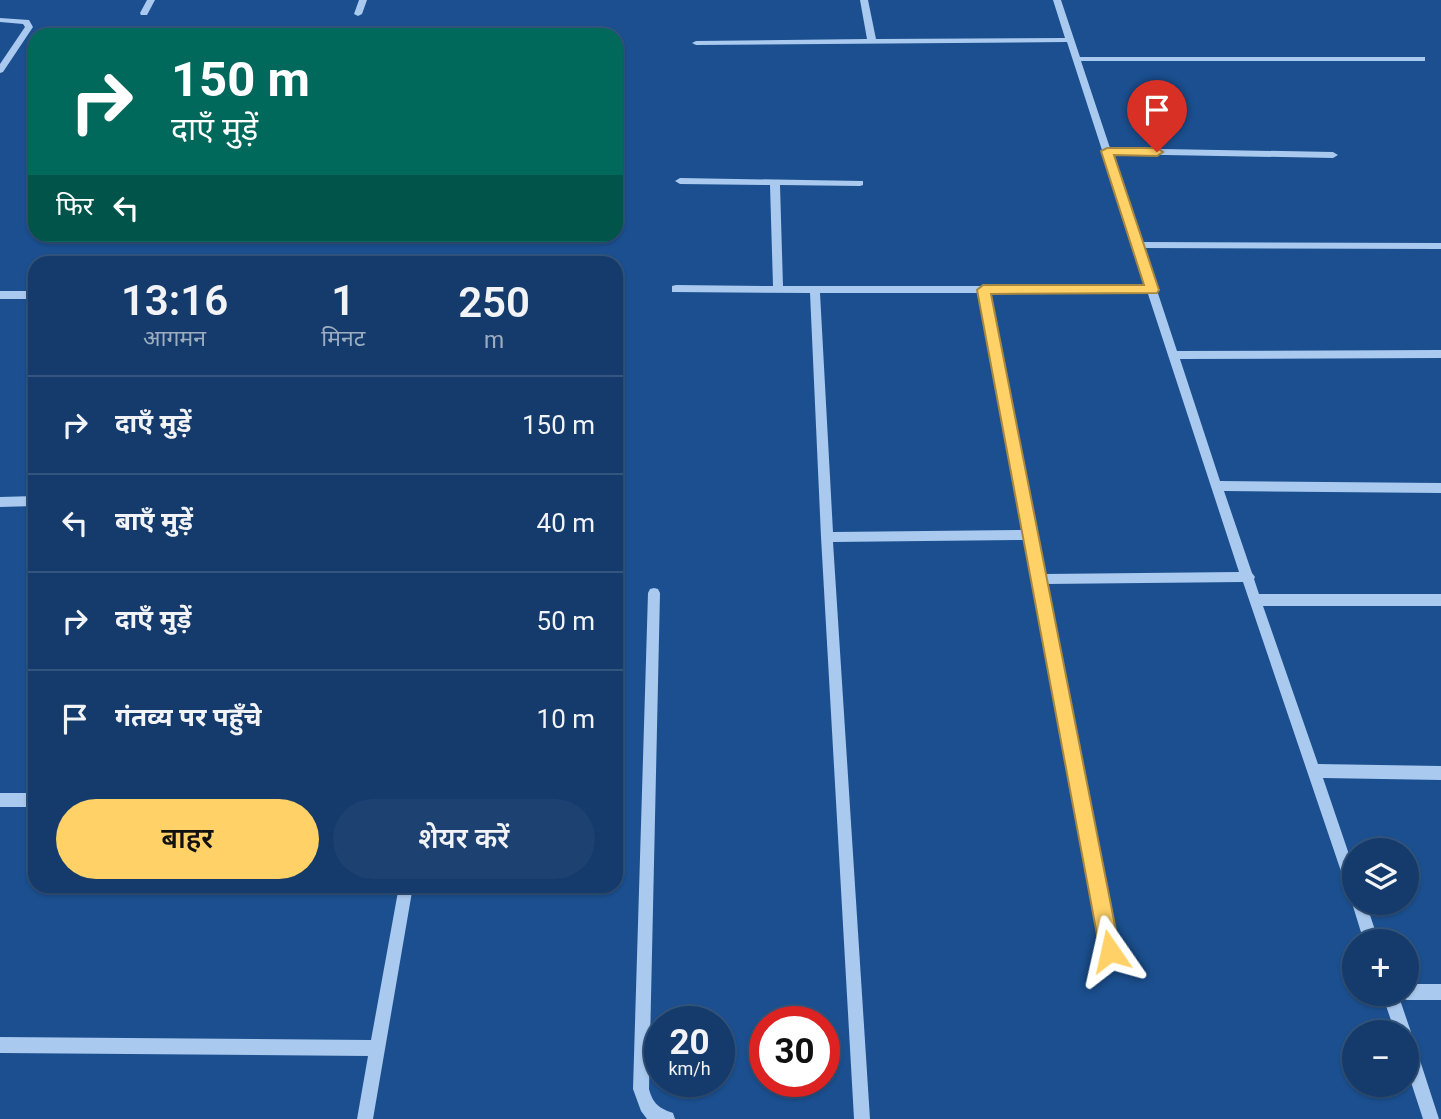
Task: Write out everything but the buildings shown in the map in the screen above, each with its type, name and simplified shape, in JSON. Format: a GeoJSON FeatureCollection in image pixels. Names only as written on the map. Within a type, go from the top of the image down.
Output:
{"type":"FeatureCollection","features":[{"type":"Feature","properties":{"kind":"street"},"geometry":{"type":"LineString","coordinates":[[144,13],[151,0]]}},
{"type":"Feature","properties":{"kind":"street"},"geometry":{"type":"LineString","coordinates":[[359,14],[363,0]]}},
{"type":"Feature","properties":{"kind":"street"},"geometry":{"type":"LineString","coordinates":[[864,0],[872,42]]}},
{"type":"Feature","properties":{"kind":"street"},"geometry":{"type":"LineString","coordinates":[[1057,0],[1216,486],[1342,854]]}},
{"type":"Feature","properties":{"kind":"street"},"geometry":{"type":"LineString","coordinates":[[0,20],[26,22],[28,28]]}},
{"type":"Feature","properties":{"kind":"street"},"geometry":{"type":"LineString","coordinates":[[0,70],[28,28]]}},
{"type":"Feature","properties":{"kind":"street"},"geometry":{"type":"LineString","coordinates":[[696,43],[1070,40]]}},
{"type":"Feature","properties":{"kind":"street"},"geometry":{"type":"LineString","coordinates":[[1077,60],[1422,59]]}},
{"type":"Feature","properties":{"kind":"street"},"geometry":{"type":"LineString","coordinates":[[1107,151],[1333,155]]}},
{"type":"Feature","properties":{"kind":"street"},"geometry":{"type":"LineString","coordinates":[[680,181],[860,183]]}},
{"type":"Feature","properties":{"kind":"street"},"geometry":{"type":"LineString","coordinates":[[775,182],[778,289]]}},
{"type":"Feature","properties":{"kind":"street"},"geometry":{"type":"LineString","coordinates":[[1137,245],[1441,246]]}},
{"type":"Feature","properties":{"kind":"street"},"geometry":{"type":"LineString","coordinates":[[676,289],[1152,290]]}},
{"type":"Feature","properties":{"kind":"street"},"geometry":{"type":"LineString","coordinates":[[815,289],[862,1119]]}},
{"type":"Feature","properties":{"kind":"street"},"geometry":{"type":"LineString","coordinates":[[983,290],[1110,951]]}},
{"type":"Feature","properties":{"kind":"street"},"geometry":{"type":"LineString","coordinates":[[0,295],[28,295]]}},
{"type":"Feature","properties":{"kind":"street"},"geometry":{"type":"LineString","coordinates":[[1173,355],[1441,354]]}},
{"type":"Feature","properties":{"kind":"street"},"geometry":{"type":"LineString","coordinates":[[1216,486],[1441,488]]}},
{"type":"Feature","properties":{"kind":"street"},"geometry":{"type":"LineString","coordinates":[[0,502],[28,501]]}},
{"type":"Feature","properties":{"kind":"street"},"geometry":{"type":"LineString","coordinates":[[827,537],[1030,535]]}},
{"type":"Feature","properties":{"kind":"street"},"geometry":{"type":"LineString","coordinates":[[1039,579],[1249,578]]}},
{"type":"Feature","properties":{"kind":"street"},"geometry":{"type":"LineString","coordinates":[[654,593],[641,1089],[645,1105],[657,1117],[667,1119]]}},
{"type":"Feature","properties":{"kind":"street"},"geometry":{"type":"LineString","coordinates":[[1256,600],[1441,600]]}},
{"type":"Feature","properties":{"kind":"street"},"geometry":{"type":"LineString","coordinates":[[1314,771],[1441,773]]}},
{"type":"Feature","properties":{"kind":"street"},"geometry":{"type":"LineString","coordinates":[[0,800],[28,800]]}},
{"type":"Feature","properties":{"kind":"street"},"geometry":{"type":"LineString","coordinates":[[365,1119],[404,893]]}},
{"type":"Feature","properties":{"kind":"street"},"geometry":{"type":"LineString","coordinates":[[1419,992],[1441,992]]}},
{"type":"Feature","properties":{"kind":"street"},"geometry":{"type":"LineString","coordinates":[[0,1045],[377,1048]]}},
{"type":"Feature","properties":{"kind":"street"},"geometry":{"type":"LineString","coordinates":[[1419,1082],[1431,1119]]}},
{"type":"Feature","properties":{"kind":"route"},"geometry":{"type":"LineString","coordinates":[[1110,951],[983,290],[1152,290],[1107,151],[1157,152]]}}]}
